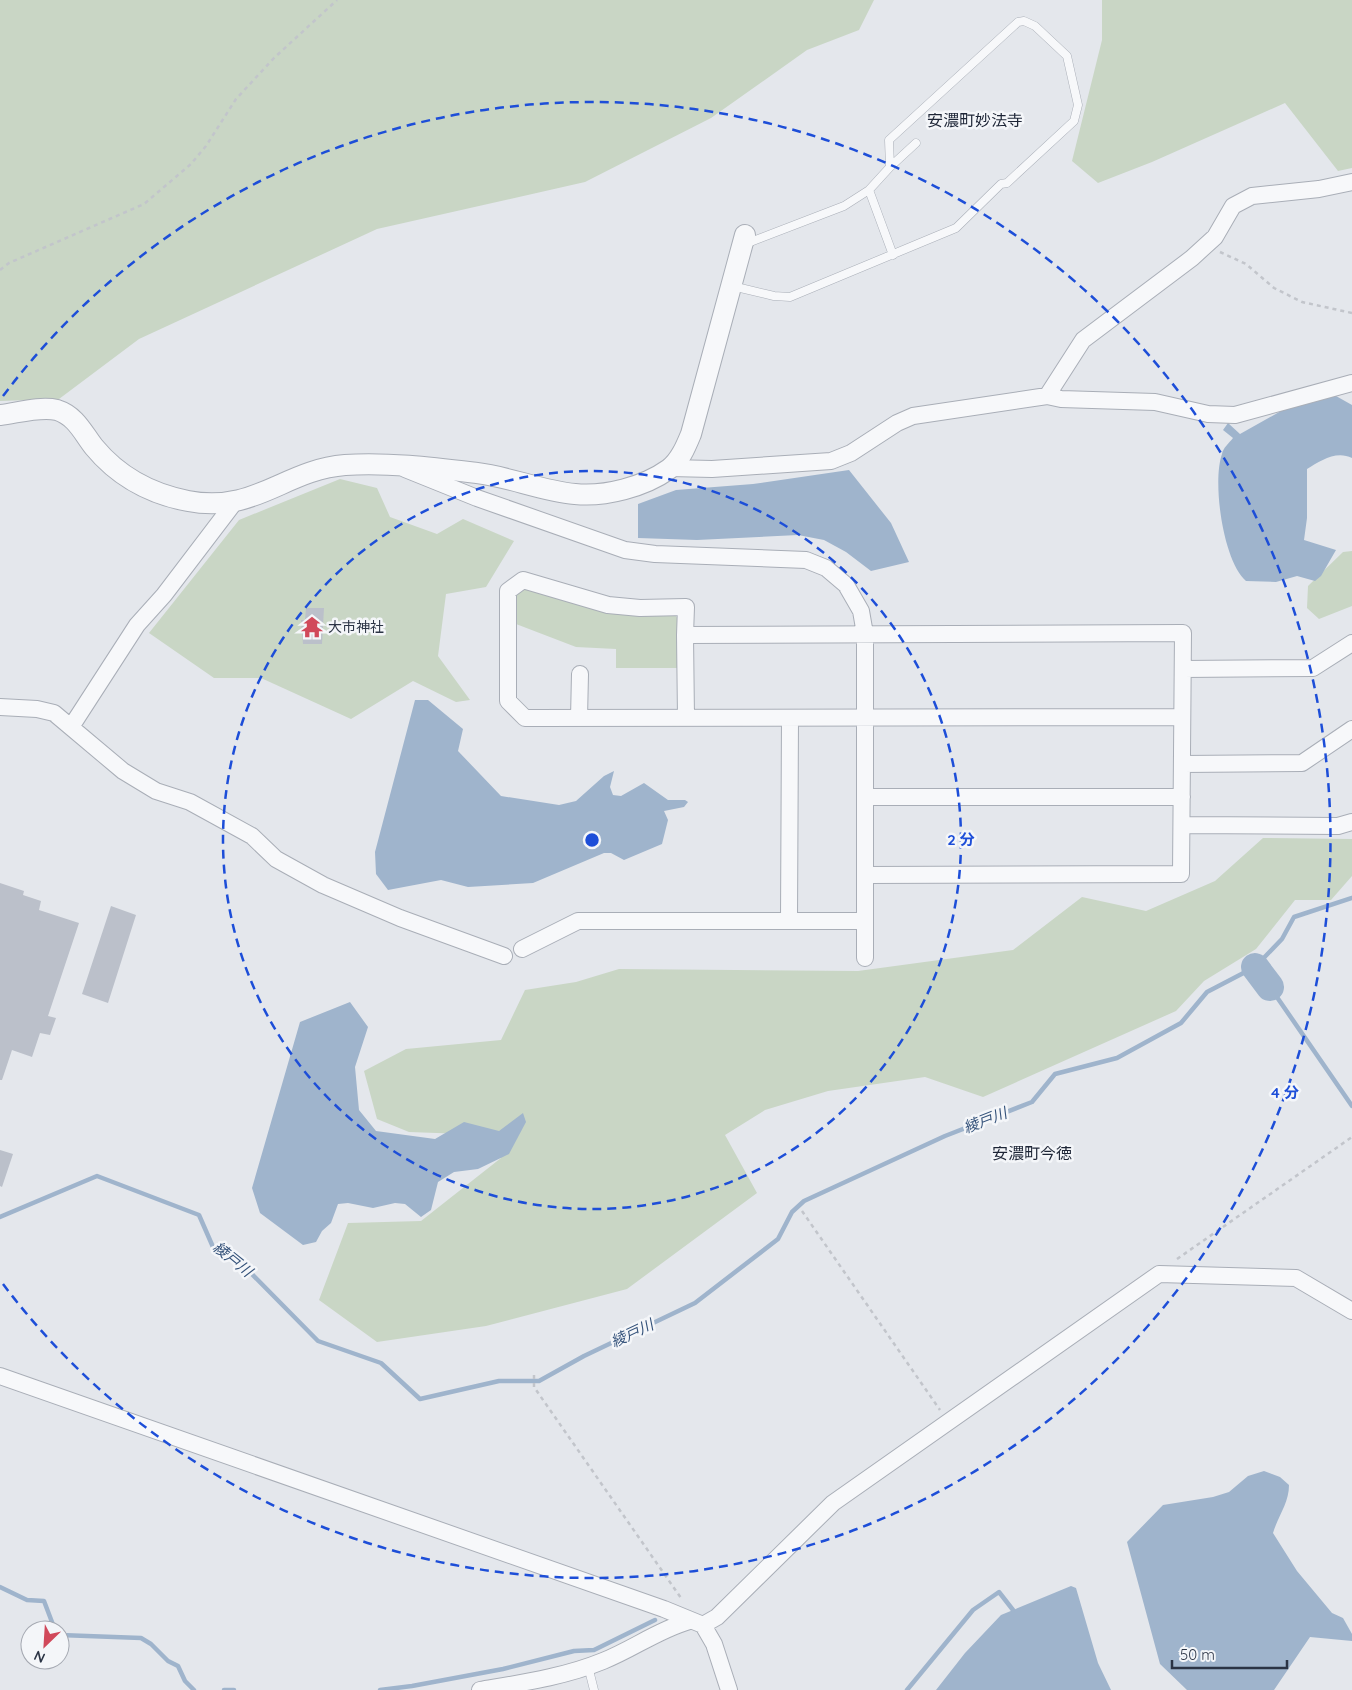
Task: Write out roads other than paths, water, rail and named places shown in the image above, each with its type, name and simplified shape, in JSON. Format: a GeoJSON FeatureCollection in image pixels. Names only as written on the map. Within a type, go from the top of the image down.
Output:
{"type":"FeatureCollection","features":[{"type":"Feature","properties":{"kind":"street"},"geometry":{"type":"LineString","coordinates":[[1047,396],[1083,340],[1215,237],[1233,206],[1252,196],[1319,189],[1352,182]]}},
{"type":"Feature","properties":{"kind":"street"},"geometry":{"type":"LineString","coordinates":[[0,414],[48,409],[57,410],[74,419],[101,454],[136,483],[163,495],[188,501],[218,504],[234,503],[262,494],[301,475],[327,467],[376,463],[479,473],[574,494],[615,491],[652,478],[670,468],[685,449],[691,434],[744,240]]}},
{"type":"Feature","properties":{"kind":"street"},"geometry":{"type":"LineString","coordinates":[[670,468],[712,469],[831,461],[851,453],[897,423],[913,416],[1047,396],[1062,399],[1155,402],[1208,414],[1235,415],[1352,382]]}},
{"type":"Feature","properties":{"kind":"street"},"geometry":{"type":"LineString","coordinates":[[399,466],[477,498],[625,550],[655,554],[806,560],[826,568],[846,585],[861,611],[865,634],[866,958]]}},
{"type":"Feature","properties":{"kind":"street"},"geometry":{"type":"LineString","coordinates":[[71,727],[137,625],[164,595],[234,503]]}},
{"type":"Feature","properties":{"kind":"street"},"geometry":{"type":"LineString","coordinates":[[686,718],[686,607],[608,605],[523,580],[508,591],[508,701],[525,718],[790,719],[1182,716]]}},
{"type":"Feature","properties":{"kind":"street"},"geometry":{"type":"LineString","coordinates":[[685,635],[1183,633],[1181,874],[866,875]]}},
{"type":"Feature","properties":{"kind":"street"},"geometry":{"type":"LineString","coordinates":[[1183,669],[1313,668],[1352,643]]}},
{"type":"Feature","properties":{"kind":"street"},"geometry":{"type":"LineString","coordinates":[[580,674],[580,718]]}},
{"type":"Feature","properties":{"kind":"street"},"geometry":{"type":"LineString","coordinates":[[0,707],[37,709],[54,713],[123,772],[156,791],[190,802],[252,836],[276,859],[323,885],[400,918],[504,956]]}},
{"type":"Feature","properties":{"kind":"street"},"geometry":{"type":"LineString","coordinates":[[789,920],[790,719]]}},
{"type":"Feature","properties":{"kind":"street"},"geometry":{"type":"LineString","coordinates":[[1183,764],[1302,763],[1352,729]]}},
{"type":"Feature","properties":{"kind":"street"},"geometry":{"type":"LineString","coordinates":[[865,797],[1182,797]]}},
{"type":"Feature","properties":{"kind":"street"},"geometry":{"type":"LineString","coordinates":[[1182,826],[1338,826],[1352,822]]}},
{"type":"Feature","properties":{"kind":"street"},"geometry":{"type":"LineString","coordinates":[[522,949],[578,921],[865,921]]}},
{"type":"Feature","properties":{"kind":"street"},"geometry":{"type":"LineString","coordinates":[[480,1690],[532,1681],[588,1666],[604,1660],[667,1627],[696,1623],[717,1617],[834,1503],[1159,1274],[1296,1278],[1352,1311]]}},
{"type":"Feature","properties":{"kind":"street"},"geometry":{"type":"LineString","coordinates":[[0,1376],[597,1586],[696,1623],[714,1644],[730,1690]]}},
{"type":"Feature","properties":{"kind":"lane"},"geometry":{"type":"LineString","coordinates":[[732,286],[774,296],[790,297],[946,233],[962,224],[1002,184],[1007,183],[1074,120],[1078,105],[1067,56],[1035,26],[1024,21],[1018,22],[889,140],[890,167]]}},
{"type":"Feature","properties":{"kind":"lane"},"geometry":{"type":"LineString","coordinates":[[744,240],[844,206],[869,190],[916,143]]}},
{"type":"Feature","properties":{"kind":"lane"},"geometry":{"type":"LineString","coordinates":[[869,190],[893,255]]}},
{"type":"Feature","properties":{"kind":"lane"},"geometry":{"type":"LineString","coordinates":[[588,1666],[594,1690]]}},
{"type":"Feature","properties":{"kind":"water"},"geometry":{"type":"Polygon","coordinates":[[[1336,396],[1352,405],[1352,458],[1340,455],[1334,456],[1307,469],[1307,518],[1304,540],[1336,550],[1321,576],[1315,581],[1297,576],[1276,582],[1246,581],[1231,557],[1219,501],[1219,467],[1222,454],[1233,438],[1223,430],[1228,423],[1240,434],[1281,411],[1336,396]]]}},
{"type":"Feature","properties":{"kind":"water"},"geometry":{"type":"Polygon","coordinates":[[[849,470],[891,523],[909,562],[871,571],[846,552],[824,540],[798,535],[697,540],[638,538],[638,504],[676,490],[753,484],[849,470]]]}},
{"type":"Feature","properties":{"kind":"water"},"geometry":{"type":"Polygon","coordinates":[[[415,700],[428,700],[463,729],[458,751],[501,796],[559,805],[576,801],[604,776],[614,771],[610,787],[613,795],[621,796],[644,783],[668,800],[685,800],[688,802],[684,807],[664,811],[668,820],[662,844],[624,860],[611,853],[604,853],[533,883],[468,887],[441,880],[388,890],[376,874],[375,852],[415,700]]]}},
{"type":"Feature","properties":{"kind":"water"},"geometry":{"type":"Polygon","coordinates":[[[350,1002],[368,1027],[355,1067],[359,1110],[376,1131],[435,1139],[464,1122],[499,1131],[523,1113],[526,1122],[509,1154],[478,1169],[454,1172],[438,1182],[431,1210],[421,1217],[405,1204],[395,1203],[373,1208],[348,1203],[338,1204],[331,1223],[322,1231],[316,1242],[303,1245],[260,1213],[252,1188],[300,1022],[350,1002]]]}},
{"type":"Feature","properties":{"kind":"water"},"geometry":{"type":"Polygon","coordinates":[[[1264,1471],[1280,1477],[1289,1485],[1285,1504],[1273,1533],[1297,1571],[1332,1613],[1343,1618],[1352,1634],[1352,1641],[1310,1637],[1274,1690],[1187,1690],[1160,1664],[1127,1542],[1163,1505],[1213,1497],[1229,1492],[1248,1476],[1264,1471]]]}},
{"type":"Feature","properties":{"kind":"water"},"geometry":{"type":"Polygon","coordinates":[[[1071,1586],[1076,1588],[1098,1663],[1111,1690],[936,1690],[965,1653],[1001,1615],[1071,1586]]]}},
{"type":"Feature","properties":{"kind":"waterway","name":"綾戸川"},"geometry":{"type":"LineString","coordinates":[[0,1217],[97,1176],[199,1215],[213,1247],[243,1265],[318,1341],[381,1363],[420,1399],[499,1381],[539,1381],[584,1356],[695,1303],[778,1239],[792,1212],[804,1201],[945,1136],[1032,1102],[1055,1074],[1117,1058],[1181,1023],[1207,992],[1255,967],[1282,939],[1294,917],[1352,898]]}},
{"type":"Feature","properties":{"kind":"waterway","name":"綾戸川"},"geometry":{"type":"LineString","coordinates":[[1255,967],[1270,987]]}},
{"type":"Feature","properties":{"kind":"waterway"},"geometry":{"type":"LineString","coordinates":[[1270,987],[1352,1106]]}},
{"type":"Feature","properties":{"kind":"waterway"},"geometry":{"type":"LineString","coordinates":[[0,1587],[27,1600],[44,1601],[51,1620]]}},
{"type":"Feature","properties":{"kind":"waterway"},"geometry":{"type":"LineString","coordinates":[[907,1690],[973,1610],[999,1592],[1013,1610]]}},
{"type":"Feature","properties":{"kind":"waterway"},"geometry":{"type":"LineString","coordinates":[[380,1690],[503,1669],[574,1651],[594,1650],[655,1620]]}},
{"type":"Feature","properties":{"kind":"waterway"},"geometry":{"type":"LineString","coordinates":[[70,1635],[141,1638],[151,1644],[168,1661],[178,1666],[185,1681],[194,1690]]}},
{"type":"Feature","properties":{"kind":"waterway"},"geometry":{"type":"LineString","coordinates":[[224,1690],[234,1690]]}},
{"type":"Feature","properties":{"kind":"place","name":"大市神社"},"geometry":{"type":"Point","coordinates":[312,627]}},
{"type":"Feature","properties":{"kind":"district","name":"安濃町妙法寺"},"geometry":{"type":"Point","coordinates":[975,120]}},
{"type":"Feature","properties":{"kind":"district","name":"安濃町今徳"},"geometry":{"type":"Point","coordinates":[1032,1153]}}]}
